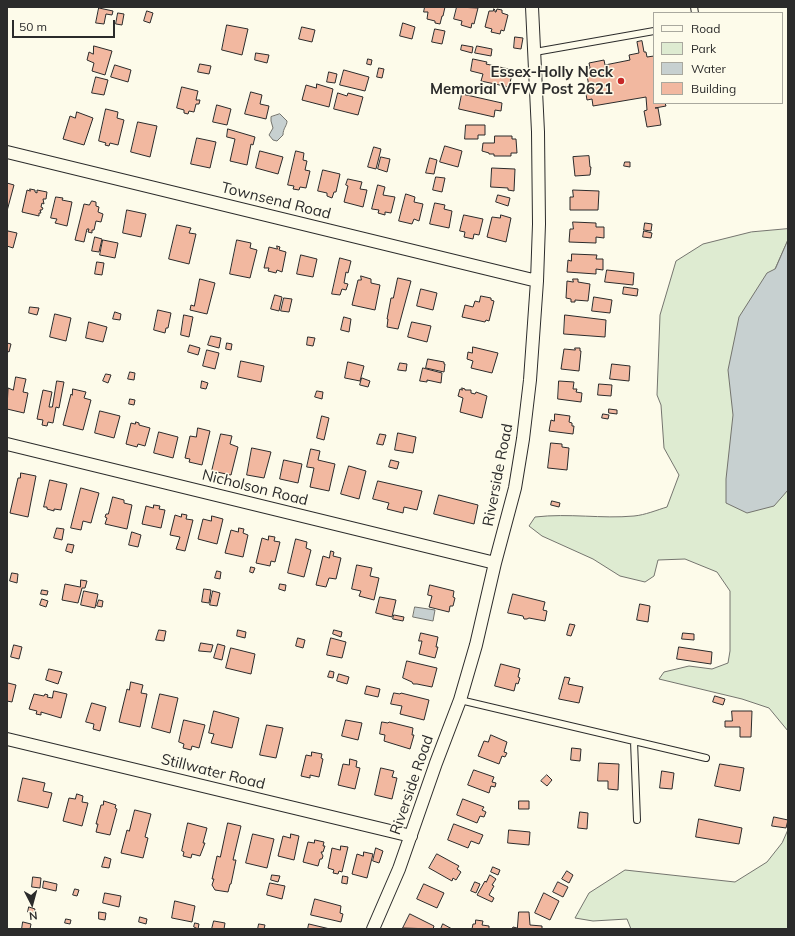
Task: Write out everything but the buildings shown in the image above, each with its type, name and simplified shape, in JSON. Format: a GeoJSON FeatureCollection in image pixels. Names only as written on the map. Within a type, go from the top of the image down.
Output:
{"type":"FeatureCollection","features":[{"type":"Feature","properties":{"kind":"street","name":"Riverside Road"},"geometry":{"type":"LineString","coordinates":[[373,929],[399,869],[460,700],[476,645],[495,563],[515,488],[530,380],[537,281],[539,224],[538,132],[532,7]]}},
{"type":"Feature","properties":{"kind":"street","name":"Townsend Road"},"geometry":{"type":"LineString","coordinates":[[7,152],[537,281]]}},
{"type":"Feature","properties":{"kind":"street","name":"Nicholson Road"},"geometry":{"type":"LineString","coordinates":[[7,444],[495,563]]}},
{"type":"Feature","properties":{"kind":"street","name":"Stillwater Road"},"geometry":{"type":"LineString","coordinates":[[7,739],[411,836]]}},
{"type":"Feature","properties":{"kind":"lane"},"geometry":{"type":"LineString","coordinates":[[535,52],[653,31]]}},
{"type":"Feature","properties":{"kind":"lane"},"geometry":{"type":"LineString","coordinates":[[460,700],[706,758]]}},
{"type":"Feature","properties":{"kind":"lane"},"geometry":{"type":"LineString","coordinates":[[634,741],[637,820]]}},
{"type":"Feature","properties":{"kind":"green space"},"geometry":{"type":"Polygon","coordinates":[[[788,229],[788,240],[775,269],[788,265],[788,731],[769,708],[742,699],[659,679],[664,672],[689,666],[712,669],[728,663],[730,651],[730,591],[717,572],[685,559],[658,560],[654,576],[645,582],[620,576],[593,559],[542,536],[529,526],[535,517],[622,517],[647,514],[667,507],[679,475],[664,448],[661,405],[657,395],[660,315],[676,261],[703,244],[751,232],[788,229]]]}},
{"type":"Feature","properties":{"kind":"green space"},"geometry":{"type":"Polygon","coordinates":[[[788,830],[788,929],[631,929],[627,919],[593,921],[575,918],[589,893],[625,870],[735,882],[767,862],[782,843],[788,830]]]}},
{"type":"Feature","properties":{"kind":"water"},"geometry":{"type":"Polygon","coordinates":[[[280,114],[287,121],[287,123],[283,135],[277,141],[273,140],[269,135],[273,128],[271,117],[280,114]]]}},
{"type":"Feature","properties":{"kind":"water"},"geometry":{"type":"Polygon","coordinates":[[[788,240],[788,490],[774,506],[747,513],[726,503],[726,479],[733,415],[728,370],[739,317],[767,273],[775,269],[788,240]]]}},
{"type":"Feature","properties":{"kind":"water"},"geometry":{"type":"Polygon","coordinates":[[[415,607],[435,610],[433,621],[413,617],[415,607]]]}},
{"type":"Feature","properties":{"kind":"place","name":"Essex-Holly Neck Memorial VFW Post 2621"},"geometry":{"type":"Point","coordinates":[621,81]}}]}
